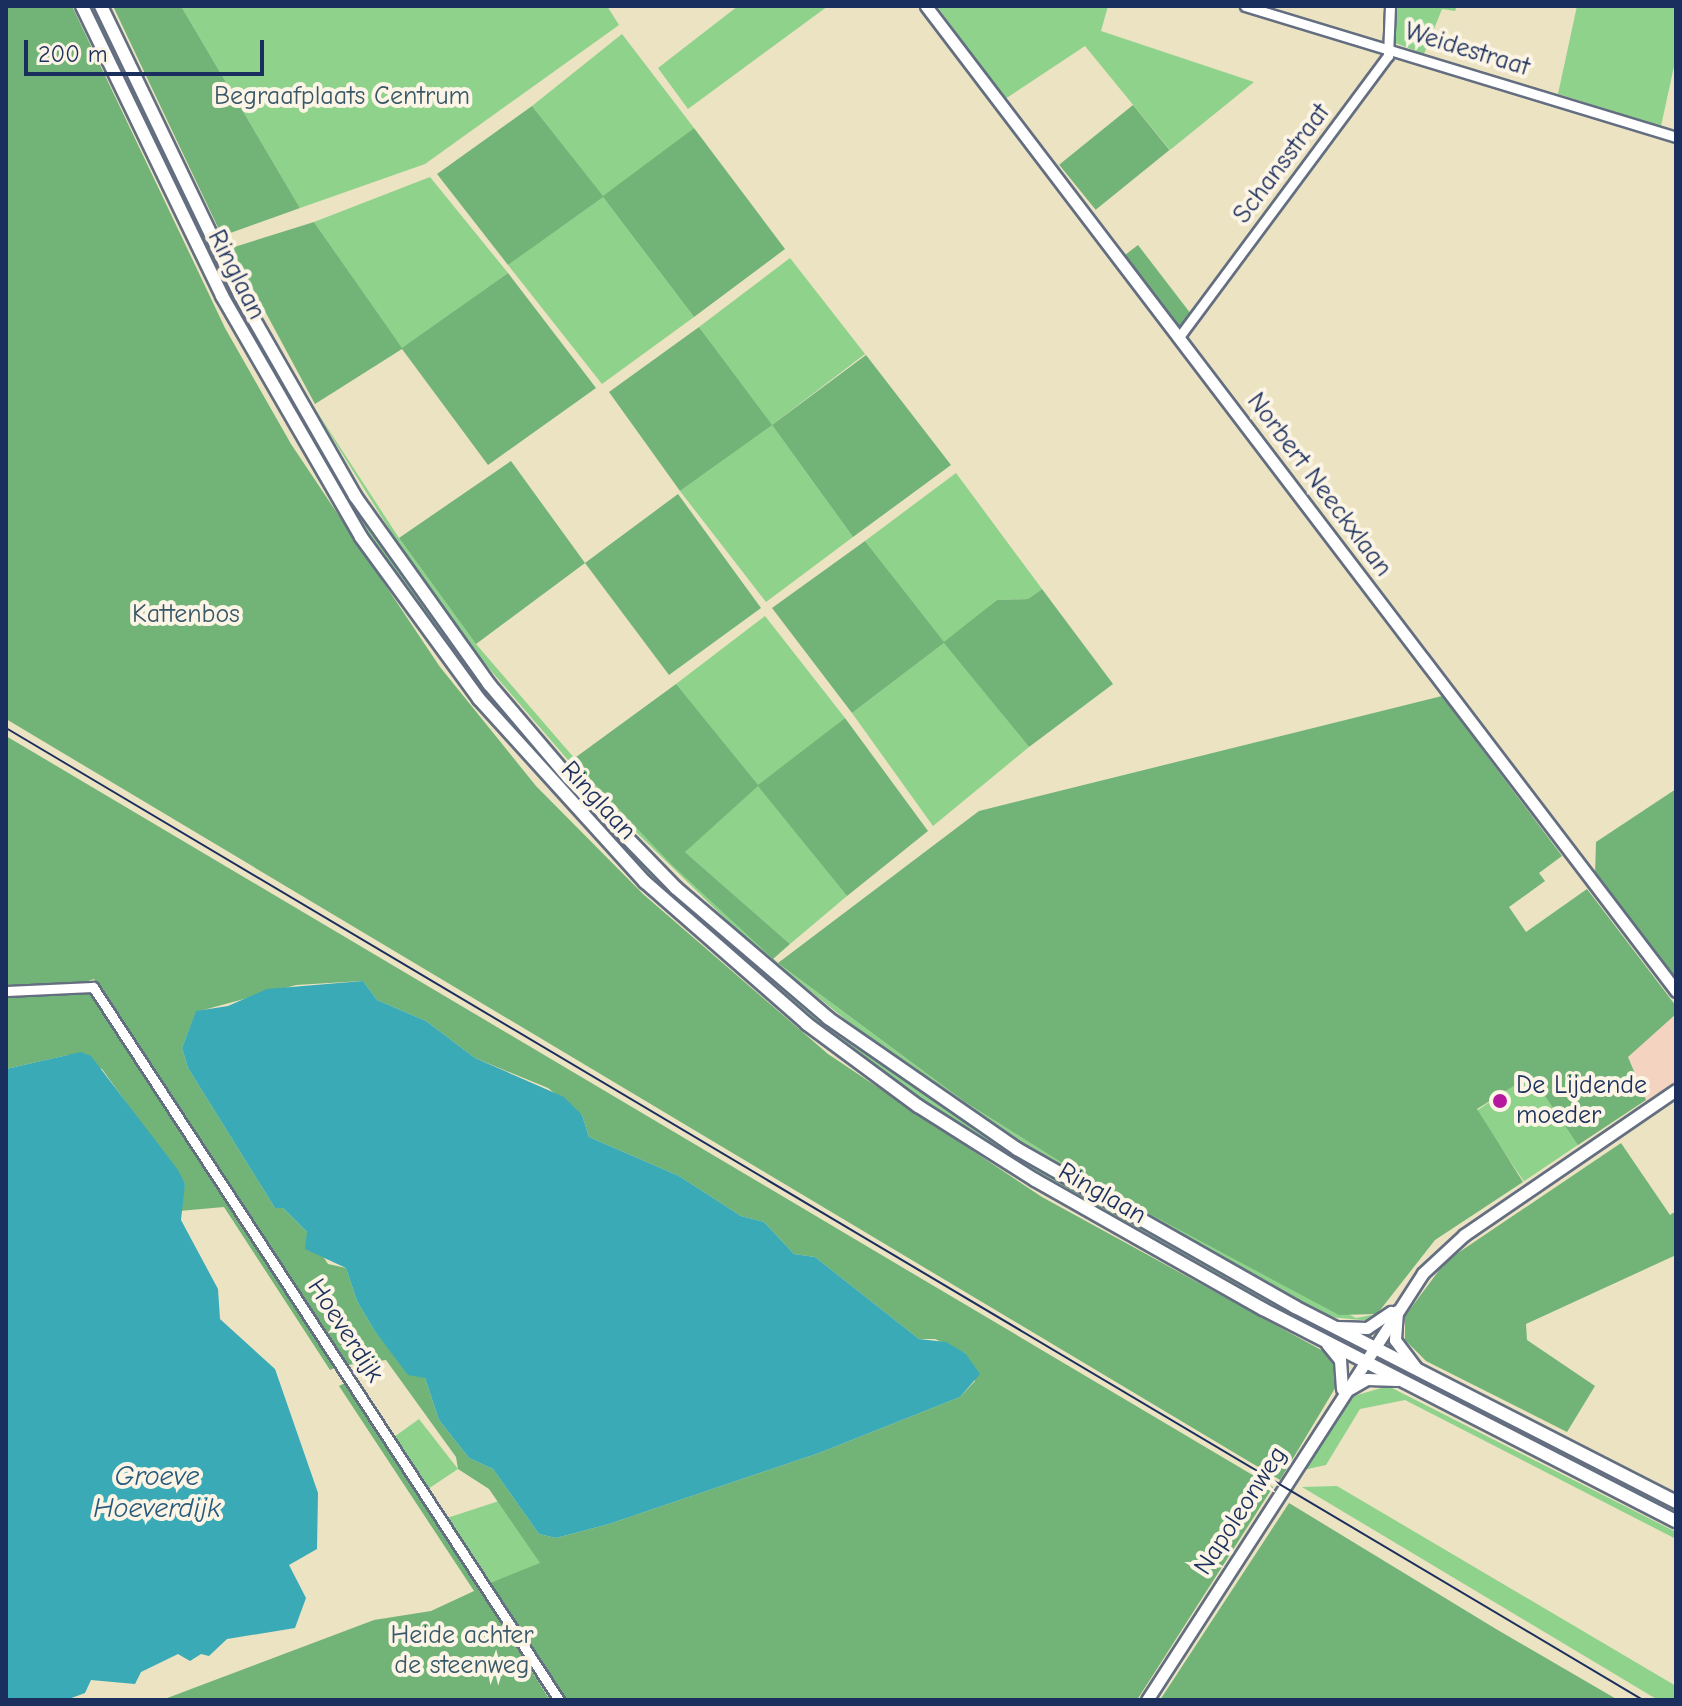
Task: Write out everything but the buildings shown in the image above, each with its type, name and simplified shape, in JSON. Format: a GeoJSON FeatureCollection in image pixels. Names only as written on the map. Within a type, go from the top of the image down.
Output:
{"type":"FeatureCollection","features":[{"type":"Feature","properties":{"kind":"highway","name":"Ringlaan"},"geometry":{"type":"LineString","coordinates":[[82,6],[222,296],[320,471],[441,650],[600,837],[760,985],[918,1106],[1087,1212],[1401,1381],[1676,1521]]}},
{"type":"Feature","properties":{"kind":"highway","name":"Ringlaan"},"geometry":{"type":"LineString","coordinates":[[101,6],[205,227],[315,430],[442,623],[569,778],[734,941],[927,1091],[1109,1205],[1333,1326],[1676,1502]]}},
{"type":"Feature","properties":{"kind":"main road","name":"Norbert Neeckxlaan"},"geometry":{"type":"LineString","coordinates":[[926,6],[1676,991]]}},
{"type":"Feature","properties":{"kind":"main road"},"geometry":{"type":"LineString","coordinates":[[1333,1326],[1371,1327],[1398,1307],[1453,1244],[1676,1090]]}},
{"type":"Feature","properties":{"kind":"main road"},"geometry":{"type":"LineString","coordinates":[[1652,1109],[1676,1098]]}},
{"type":"Feature","properties":{"kind":"main road"},"geometry":{"type":"LineString","coordinates":[[1398,1307],[1395,1340],[1418,1370]]}},
{"type":"Feature","properties":{"kind":"main road","name":"Napoleonweg"},"geometry":{"type":"LineString","coordinates":[[1147,1700],[1398,1307]]}},
{"type":"Feature","properties":{"kind":"main road"},"geometry":{"type":"LineString","coordinates":[[1325,1341],[1342,1365],[1342,1394]]}},
{"type":"Feature","properties":{"kind":"main road"},"geometry":{"type":"LineString","coordinates":[[1342,1394],[1367,1379],[1401,1381]]}},
{"type":"Feature","properties":{"kind":"street","name":"Weidestraat"},"geometry":{"type":"LineString","coordinates":[[1245,6],[1676,137]]}},
{"type":"Feature","properties":{"kind":"street","name":"Schansstraat"},"geometry":{"type":"LineString","coordinates":[[1179,337],[1384,63],[1390,6]]}},
{"type":"Feature","properties":{"kind":"street","name":"Hoeverdijk"},"geometry":{"type":"LineString","coordinates":[[6,991],[93,987],[559,1700]]}},
{"type":"Feature","properties":{"kind":"shaded area"},"geometry":{"type":"Polygon","coordinates":[[[1676,1014],[1676,1082],[1646,1100],[1627,1057],[1676,1014]]]}},
{"type":"Feature","properties":{"kind":"green space","name":"Kattenbos"},"geometry":{"type":"Polygon","coordinates":[[[6,6],[72,6],[225,328],[291,444],[440,667],[536,786],[643,894],[828,1054],[1042,1197],[1325,1352],[1336,1368],[1337,1385],[1280,1480],[6,719],[6,6]]]}},
{"type":"Feature","properties":{"kind":"green space"},"geometry":{"type":"Polygon","coordinates":[[[87,6],[95,6],[249,321],[349,498],[470,668],[617,837],[792,996],[934,1101],[1079,1193],[1344,1341],[1267,1305],[1076,1199],[937,1111],[820,1026],[644,873],[504,721],[356,520],[231,302],[87,6]]]}},
{"type":"Feature","properties":{"kind":"green space"},"geometry":{"type":"Polygon","coordinates":[[[113,6],[181,6],[300,208],[222,236],[113,6]]]}},
{"type":"Feature","properties":{"kind":"green space","name":"Begraafplaats Centrum"},"geometry":{"type":"Polygon","coordinates":[[[181,6],[607,6],[619,25],[425,164],[300,208],[181,6]]]}},
{"type":"Feature","properties":{"kind":"green space"},"geometry":{"type":"Polygon","coordinates":[[[738,6],[828,6],[688,109],[658,68],[738,6]]]}},
{"type":"Feature","properties":{"kind":"green space"},"geometry":{"type":"Polygon","coordinates":[[[937,6],[1108,6],[1101,31],[1254,82],[1170,150],[1085,46],[1005,99],[937,6]]]}},
{"type":"Feature","properties":{"kind":"green space"},"geometry":{"type":"Polygon","coordinates":[[[1397,6],[1457,6],[1455,11],[1442,9],[1424,54],[1395,43],[1397,6]]]}},
{"type":"Feature","properties":{"kind":"green space"},"geometry":{"type":"Polygon","coordinates":[[[1577,6],[1676,6],[1676,57],[1661,126],[1558,94],[1577,6]]]}},
{"type":"Feature","properties":{"kind":"green space"},"geometry":{"type":"Polygon","coordinates":[[[622,34],[694,128],[603,197],[694,317],[602,384],[508,265],[602,196],[532,106],[622,34]]]}},
{"type":"Feature","properties":{"kind":"green space"},"geometry":{"type":"Polygon","coordinates":[[[1133,105],[1170,150],[1096,210],[1059,165],[1133,105]]]}},
{"type":"Feature","properties":{"kind":"green space"},"geometry":{"type":"Polygon","coordinates":[[[532,106],[603,196],[694,128],[785,249],[694,317],[603,197],[508,265],[437,174],[532,106]]]}},
{"type":"Feature","properties":{"kind":"green space"},"geometry":{"type":"Polygon","coordinates":[[[430,177],[508,273],[402,349],[314,222],[430,177]]]}},
{"type":"Feature","properties":{"kind":"green space"},"geometry":{"type":"Polygon","coordinates":[[[314,222],[402,348],[508,273],[596,388],[488,465],[402,349],[315,404],[231,248],[314,222]]]}},
{"type":"Feature","properties":{"kind":"green space"},"geometry":{"type":"Polygon","coordinates":[[[1138,245],[1191,314],[1184,324],[1178,326],[1125,255],[1138,245]]]}},
{"type":"Feature","properties":{"kind":"green space"},"geometry":{"type":"Polygon","coordinates":[[[790,258],[865,354],[772,425],[853,537],[766,602],[680,491],[771,425],[699,327],[790,258]]]}},
{"type":"Feature","properties":{"kind":"green space"},"geometry":{"type":"Polygon","coordinates":[[[699,327],[772,425],[680,491],[609,392],[699,327]]]}},
{"type":"Feature","properties":{"kind":"green space"},"geometry":{"type":"Polygon","coordinates":[[[866,355],[951,465],[853,537],[772,425],[866,355]]]}},
{"type":"Feature","properties":{"kind":"green space"},"geometry":{"type":"Polygon","coordinates":[[[295,378],[399,538],[476,644],[619,810],[778,963],[965,1102],[1105,1190],[1356,1318],[1377,1314],[1373,1321],[1328,1317],[1146,1216],[1017,1139],[851,1024],[745,938],[599,796],[480,658],[406,556],[295,378]]]}},
{"type":"Feature","properties":{"kind":"green space"},"geometry":{"type":"Polygon","coordinates":[[[511,461],[585,563],[476,644],[399,538],[511,461]]]}},
{"type":"Feature","properties":{"kind":"green space"},"geometry":{"type":"Polygon","coordinates":[[[956,473],[1042,589],[1028,599],[997,600],[945,643],[1029,747],[933,826],[852,713],[944,643],[865,541],[956,473]]]}},
{"type":"Feature","properties":{"kind":"green space"},"geometry":{"type":"Polygon","coordinates":[[[678,494],[761,608],[669,675],[585,563],[678,494]]]}},
{"type":"Feature","properties":{"kind":"green space"},"geometry":{"type":"Polygon","coordinates":[[[865,541],[944,642],[997,600],[1028,599],[1042,589],[1113,684],[1029,747],[944,643],[852,713],[772,608],[865,541]]]}},
{"type":"Feature","properties":{"kind":"green space"},"geometry":{"type":"Polygon","coordinates":[[[765,616],[845,718],[759,786],[847,896],[790,944],[685,852],[676,684],[765,616]]]}},
{"type":"Feature","properties":{"kind":"green space"},"geometry":{"type":"Polygon","coordinates":[[[676,684],[758,785],[845,718],[928,831],[847,896],[758,786],[685,852],[790,944],[773,959],[671,864],[572,760],[676,684]]]}},
{"type":"Feature","properties":{"kind":"green space"},"geometry":{"type":"Polygon","coordinates":[[[1442,696],[1562,856],[1539,873],[1545,881],[1509,907],[1526,932],[1587,889],[1676,1006],[1676,1014],[1628,1057],[1646,1100],[1578,1145],[1531,1075],[1477,1109],[1523,1182],[1435,1240],[1377,1314],[1339,1315],[1105,1190],[965,1102],[778,963],[979,811],[1442,696]]]}},
{"type":"Feature","properties":{"kind":"green space"},"geometry":{"type":"Polygon","coordinates":[[[6,736],[1273,1487],[1137,1700],[566,1700],[490,1583],[540,1563],[489,1489],[458,1469],[456,1457],[386,1360],[347,1365],[94,979],[86,982],[337,1367],[330,1370],[224,1207],[179,1211],[185,1184],[102,1069],[68,1055],[6,1069],[6,736]],[[363,981],[296,985],[196,1012],[182,1048],[188,1068],[275,1208],[283,1208],[307,1232],[328,1264],[346,1268],[357,1301],[374,1330],[395,1356],[425,1378],[439,1420],[469,1458],[493,1469],[539,1534],[556,1538],[609,1524],[819,1453],[960,1397],[975,1381],[965,1353],[935,1339],[919,1339],[815,1257],[794,1254],[764,1222],[741,1216],[679,1176],[589,1137],[582,1115],[548,1088],[475,1058],[426,1021],[377,1000],[363,981]]]}},
{"type":"Feature","properties":{"kind":"green space"},"geometry":{"type":"Polygon","coordinates":[[[1676,789],[1676,981],[1595,874],[1596,842],[1676,789]]]}},
{"type":"Feature","properties":{"kind":"green space"},"geometry":{"type":"Polygon","coordinates":[[[1531,1074],[1579,1144],[1524,1181],[1476,1111],[1531,1074]]]}},
{"type":"Feature","properties":{"kind":"green space"},"geometry":{"type":"Polygon","coordinates":[[[1621,1143],[1670,1215],[1676,1211],[1676,1255],[1526,1324],[1527,1340],[1595,1386],[1567,1432],[1426,1361],[1405,1340],[1405,1316],[1446,1261],[1621,1143]]]}},
{"type":"Feature","properties":{"kind":"green space"},"geometry":{"type":"Polygon","coordinates":[[[1391,1369],[1676,1507],[1676,1516],[1391,1369]]]}},
{"type":"Feature","properties":{"kind":"green space","name":"Heide achter de steenweg"},"geometry":{"type":"Polygon","coordinates":[[[347,1382],[550,1700],[162,1700],[374,1620],[431,1611],[474,1591],[339,1386],[347,1382]]]}},
{"type":"Feature","properties":{"kind":"green space"},"geometry":{"type":"Polygon","coordinates":[[[1388,1386],[1676,1532],[1676,1539],[1405,1400],[1360,1409],[1326,1465],[1303,1470],[1354,1396],[1388,1386]]]}},
{"type":"Feature","properties":{"kind":"green space"},"geometry":{"type":"Polygon","coordinates":[[[419,1419],[458,1469],[428,1489],[394,1437],[419,1419]]]}},
{"type":"Feature","properties":{"kind":"green space"},"geometry":{"type":"Polygon","coordinates":[[[1337,1486],[1676,1686],[1676,1700],[1658,1700],[1302,1487],[1337,1486]]]}},
{"type":"Feature","properties":{"kind":"green space"},"geometry":{"type":"Polygon","coordinates":[[[499,1501],[541,1564],[490,1583],[447,1518],[499,1501]]]}},
{"type":"Feature","properties":{"kind":"green space"},"geometry":{"type":"Polygon","coordinates":[[[1289,1503],[1496,1629],[1618,1700],[1160,1700],[1289,1503]]]}},
{"type":"Feature","properties":{"kind":"water"},"geometry":{"type":"Polygon","coordinates":[[[363,981],[377,1000],[426,1021],[475,1058],[564,1097],[582,1115],[589,1137],[679,1176],[741,1216],[764,1222],[794,1254],[815,1257],[919,1339],[946,1342],[965,1353],[980,1374],[960,1397],[819,1453],[609,1524],[556,1538],[539,1534],[493,1469],[469,1458],[439,1420],[425,1378],[408,1375],[374,1330],[357,1301],[346,1268],[305,1249],[307,1232],[283,1208],[275,1208],[188,1068],[182,1048],[196,1011],[228,1006],[267,989],[363,981]]]}},
{"type":"Feature","properties":{"kind":"water","name":"Groeve Hoeverdijk"},"geometry":{"type":"Polygon","coordinates":[[[81,1052],[91,1056],[178,1170],[185,1184],[181,1220],[218,1289],[220,1319],[275,1369],[318,1493],[317,1549],[289,1565],[306,1598],[295,1628],[227,1639],[209,1656],[201,1654],[190,1661],[178,1654],[141,1672],[135,1684],[91,1680],[85,1693],[66,1700],[6,1700],[6,1069],[81,1052]]]}},
{"type":"Feature","properties":{"kind":"railway"},"geometry":{"type":"LineString","coordinates":[[6,728],[1643,1700]]}},
{"type":"Feature","properties":{"kind":"place","name":"De Lijdende moeder"},"geometry":{"type":"Point","coordinates":[1500,1101]}}]}
